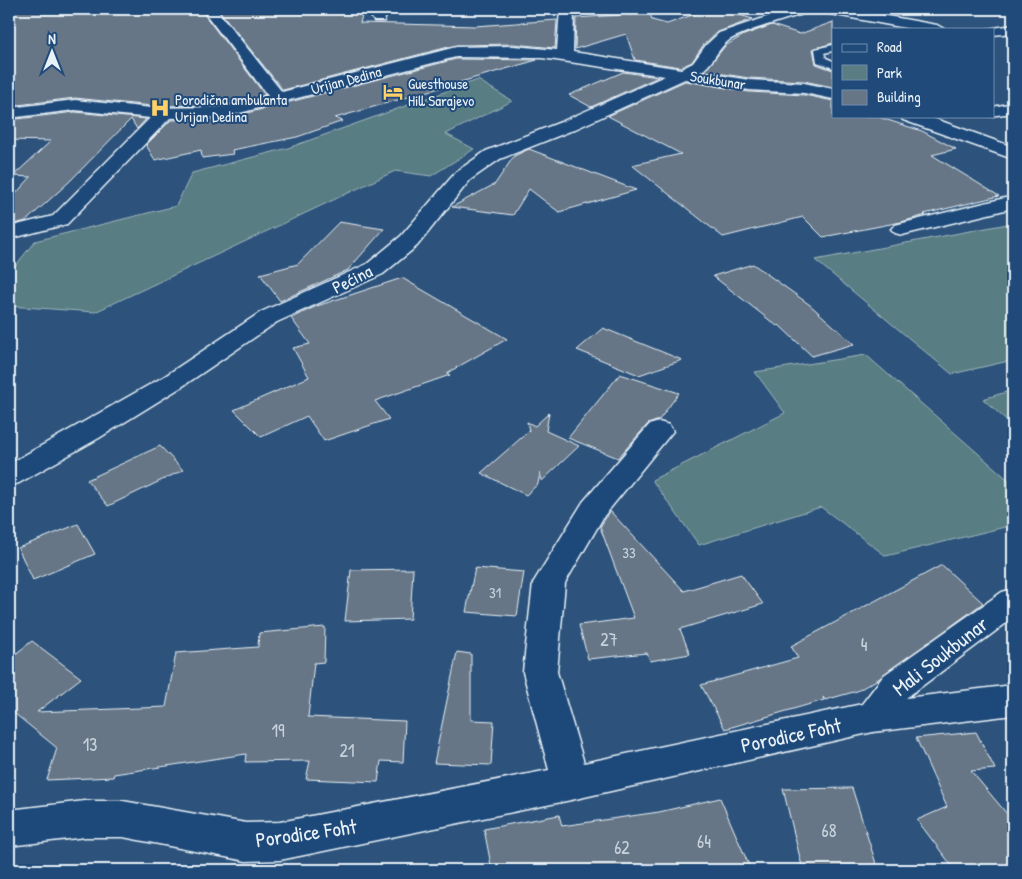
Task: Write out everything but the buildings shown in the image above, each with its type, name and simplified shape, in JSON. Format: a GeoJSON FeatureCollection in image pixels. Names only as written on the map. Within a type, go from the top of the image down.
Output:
{"type":"FeatureCollection","features":[{"type":"Feature","properties":{"kind":"street"},"geometry":{"type":"LineString","coordinates":[[209,9],[279,99]]}},
{"type":"Feature","properties":{"kind":"street"},"geometry":{"type":"LineString","coordinates":[[564,55],[567,9]]}},
{"type":"Feature","properties":{"kind":"street","name":"Soukbunar"},"geometry":{"type":"LineString","coordinates":[[683,74],[698,66],[711,48],[724,36],[803,9]]}},
{"type":"Feature","properties":{"kind":"street"},"geometry":{"type":"LineString","coordinates":[[825,9],[931,28]]}},
{"type":"Feature","properties":{"kind":"street"},"geometry":{"type":"LineString","coordinates":[[994,30],[1013,29]]}},
{"type":"Feature","properties":{"kind":"street","name":"Urijan Dedina"},"geometry":{"type":"LineString","coordinates":[[9,113],[75,105],[165,113],[224,112],[279,99],[344,79],[456,52],[509,50],[564,55],[683,74]]}},
{"type":"Feature","properties":{"kind":"street","name":"Soukbunar"},"geometry":{"type":"LineString","coordinates":[[683,74],[749,86],[804,88],[832,94]]}},
{"type":"Feature","properties":{"kind":"street","name":"Pećina"},"geometry":{"type":"LineString","coordinates":[[9,476],[89,432],[174,381],[269,317],[375,268],[408,241],[463,176],[492,155],[567,126],[683,74]]}},
{"type":"Feature","properties":{"kind":"street"},"geometry":{"type":"LineString","coordinates":[[994,112],[1013,108]]}},
{"type":"Feature","properties":{"kind":"street"},"geometry":{"type":"LineString","coordinates":[[9,233],[60,220],[165,113]]}},
{"type":"Feature","properties":{"kind":"street"},"geometry":{"type":"LineString","coordinates":[[916,118],[1013,153]]}},
{"type":"Feature","properties":{"kind":"street"},"geometry":{"type":"LineString","coordinates":[[933,123],[961,118]]}},
{"type":"Feature","properties":{"kind":"street"},"geometry":{"type":"LineString","coordinates":[[902,229],[1013,202]]}},
{"type":"Feature","properties":{"kind":"street"},"geometry":{"type":"LineString","coordinates":[[572,783],[540,672],[549,583],[593,509],[659,431]]}},
{"type":"Feature","properties":{"kind":"street","name":"Mali Soukbunar"},"geometry":{"type":"LineString","coordinates":[[872,717],[896,685],[1013,601]]}},
{"type":"Feature","properties":{"kind":"street","name":"Porodice Foht"},"geometry":{"type":"LineString","coordinates":[[9,828],[85,819],[123,818],[246,842],[280,841],[572,783],[872,717],[1013,700]]}},
{"type":"Feature","properties":{"kind":"lane"},"geometry":{"type":"LineString","coordinates":[[832,48],[819,51],[822,60],[832,64]]}},
{"type":"Feature","properties":{"kind":"green space"},"geometry":{"type":"Polygon","coordinates":[[[478,80],[512,101],[446,134],[474,149],[431,176],[395,171],[95,312],[9,306],[9,274],[35,241],[176,206],[192,173],[288,148],[478,80]]]}},
{"type":"Feature","properties":{"kind":"green space"},"geometry":{"type":"Polygon","coordinates":[[[1013,223],[1013,360],[952,374],[815,260],[1013,223]]]}},
{"type":"Feature","properties":{"kind":"green space"},"geometry":{"type":"Polygon","coordinates":[[[866,355],[1013,484],[1013,525],[886,556],[821,507],[699,545],[652,480],[785,413],[755,372],[866,355]]]}},
{"type":"Feature","properties":{"kind":"green space"},"geometry":{"type":"Polygon","coordinates":[[[1013,390],[1013,426],[983,399],[1013,390]]]}},
{"type":"Feature","properties":{"kind":"place","name":"Guesthouse Hill Sarajevo"},"geometry":{"type":"Point","coordinates":[393,92]}},
{"type":"Feature","properties":{"kind":"place","name":"Porodična ambulanta Urijan Dedina"},"geometry":{"type":"Point","coordinates":[160,108]}}]}
